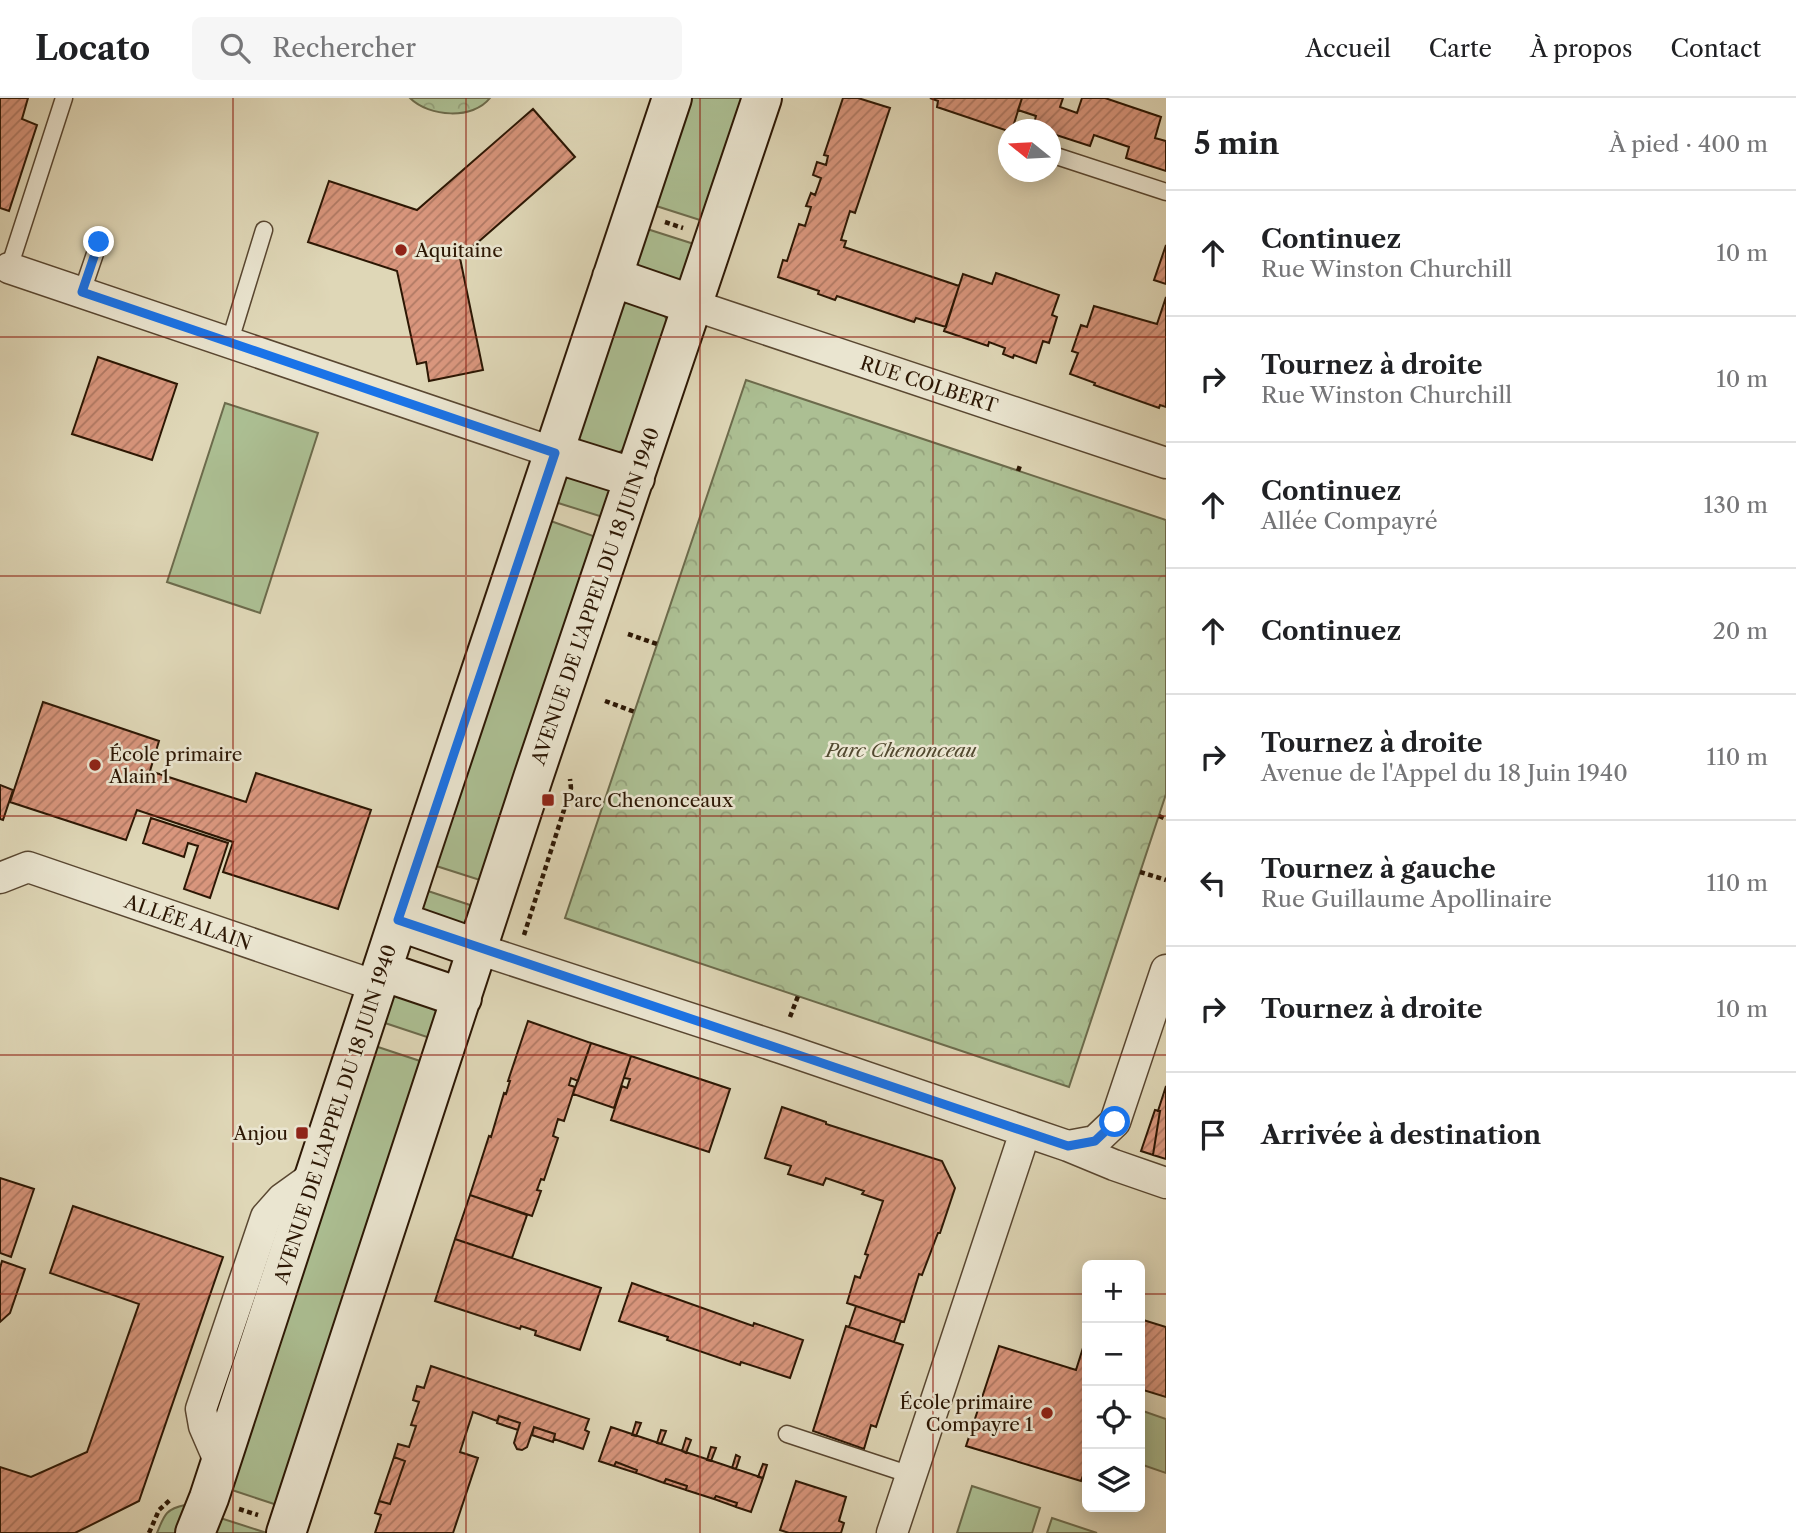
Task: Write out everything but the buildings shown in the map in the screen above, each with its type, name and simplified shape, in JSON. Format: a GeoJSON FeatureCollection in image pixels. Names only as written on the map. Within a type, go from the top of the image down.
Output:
{"type":"FeatureCollection","features":[{"type":"Feature","properties":{"kind":"street","name":"AVENUE DE L'APPEL DU 18 JUIN 1940"},"geometry":{"type":"LineString","coordinates":[[195,1533],[672,98]]}},
{"type":"Feature","properties":{"kind":"street","name":"AVENUE DE L'APPEL DU 18 JUIN 1940"},"geometry":{"type":"LineString","coordinates":[[277,1526],[462,998],[762,98]]}},
{"type":"Feature","properties":{"kind":"street"},"geometry":{"type":"LineString","coordinates":[[9,268],[635,478]]}},
{"type":"Feature","properties":{"kind":"street"},"geometry":{"type":"LineString","coordinates":[[612,277],[693,305]]}},
{"type":"Feature","properties":{"kind":"street","name":"RUE COLBERT"},"geometry":{"type":"LineString","coordinates":[[693,305],[1166,463]]}},
{"type":"Feature","properties":{"kind":"street","name":"ALLÉE ALAIN"},"geometry":{"type":"LineString","coordinates":[[0,878],[28,867],[379,978]]}},
{"type":"Feature","properties":{"kind":"street"},"geometry":{"type":"LineString","coordinates":[[398,920],[1068,1146],[1166,1183]]}},
{"type":"Feature","properties":{"kind":"street"},"geometry":{"type":"LineString","coordinates":[[1068,1146],[1095,1141],[1115,1122],[1166,970]]}},
{"type":"Feature","properties":{"kind":"street"},"geometry":{"type":"LineString","coordinates":[[379,978],[462,998]]}},
{"type":"Feature","properties":{"kind":"street"},"geometry":{"type":"LineString","coordinates":[[892,1533],[1025,1132]]}},
{"type":"Feature","properties":{"kind":"lane"},"geometry":{"type":"LineString","coordinates":[[9,268],[64,98]]}},
{"type":"Feature","properties":{"kind":"lane"},"geometry":{"type":"LineString","coordinates":[[1061,158],[1166,192]]}},
{"type":"Feature","properties":{"kind":"lane"},"geometry":{"type":"LineString","coordinates":[[229,344],[264,230]]}},
{"type":"Feature","properties":{"kind":"lane"},"geometry":{"type":"LineString","coordinates":[[82,292],[99,242]]}},
{"type":"Feature","properties":{"kind":"lane"},"geometry":{"type":"LineString","coordinates":[[787,1434],[912,1475]]}},
{"type":"Feature","properties":{"kind":"path"},"geometry":{"type":"LineString","coordinates":[[662,221],[685,229]]}},
{"type":"Feature","properties":{"kind":"path"},"geometry":{"type":"LineString","coordinates":[[1018,471],[1021,463]]}},
{"type":"Feature","properties":{"kind":"path"},"geometry":{"type":"LineString","coordinates":[[628,634],[657,644]]}},
{"type":"Feature","properties":{"kind":"path"},"geometry":{"type":"LineString","coordinates":[[605,701],[635,712]]}},
{"type":"Feature","properties":{"kind":"path"},"geometry":{"type":"LineString","coordinates":[[1159,816],[1166,818]]}},
{"type":"Feature","properties":{"kind":"path"},"geometry":{"type":"LineString","coordinates":[[1140,872],[1166,880]]}},
{"type":"Feature","properties":{"kind":"path"},"geometry":{"type":"LineString","coordinates":[[790,1017],[798,996]]}},
{"type":"Feature","properties":{"kind":"path"},"geometry":{"type":"LineString","coordinates":[[234,1506],[277,1526]]}},
{"type":"Feature","properties":{"kind":"green space"},"geometry":{"type":"Polygon","coordinates":[[[410,98],[490,98],[473,110],[451,113],[428,109],[410,98]]]}},
{"type":"Feature","properties":{"kind":"green space"},"geometry":{"type":"Polygon","coordinates":[[[687,98],[744,98],[703,221],[650,204],[687,98]]]}},
{"type":"Feature","properties":{"kind":"green space"},"geometry":{"type":"Polygon","coordinates":[[[644,228],[697,245],[686,276],[673,284],[641,274],[633,262],[644,228]]]}},
{"type":"Feature","properties":{"kind":"green space"},"geometry":{"type":"Polygon","coordinates":[[[633,300],[662,310],[669,325],[631,445],[614,455],[581,444],[577,431],[616,307],[633,300]]]}},
{"type":"Feature","properties":{"kind":"green space","name":"Parc Chenonceau"},"geometry":{"type":"Polygon","coordinates":[[[746,380],[1166,520],[1166,794],[1069,1087],[565,918],[746,380]]]}},
{"type":"Feature","properties":{"kind":"green space"},"geometry":{"type":"Polygon","coordinates":[[[225,403],[318,433],[260,613],[167,582],[225,403]]]}},
{"type":"Feature","properties":{"kind":"green space"},"geometry":{"type":"Polygon","coordinates":[[[575,473],[606,484],[612,498],[606,518],[555,502],[563,477],[575,473]]]}},
{"type":"Feature","properties":{"kind":"green space"},"geometry":{"type":"Polygon","coordinates":[[[545,519],[599,538],[483,881],[430,864],[545,519]]]}},
{"type":"Feature","properties":{"kind":"green space"},"geometry":{"type":"Polygon","coordinates":[[[428,891],[473,906],[467,927],[421,909],[428,891]]]}},
{"type":"Feature","properties":{"kind":"green space"},"geometry":{"type":"Polygon","coordinates":[[[400,993],[433,1004],[437,1015],[430,1038],[382,1022],[390,998],[400,993]]]}},
{"type":"Feature","properties":{"kind":"green space"},"geometry":{"type":"Polygon","coordinates":[[[372,1045],[423,1062],[277,1505],[226,1488],[372,1045]]]}},
{"type":"Feature","properties":{"kind":"green space"},"geometry":{"type":"Polygon","coordinates":[[[1145,1412],[1166,1419],[1166,1473],[1145,1466],[1145,1412]]]}},
{"type":"Feature","properties":{"kind":"green space"},"geometry":{"type":"Polygon","coordinates":[[[972,1486],[1040,1508],[1032,1533],[957,1533],[972,1486]]]}},
{"type":"Feature","properties":{"kind":"green space"},"geometry":{"type":"Polygon","coordinates":[[[185,1505],[196,1506],[185,1533],[157,1533],[166,1514],[185,1505]]]}},
{"type":"Feature","properties":{"kind":"green space"},"geometry":{"type":"Polygon","coordinates":[[[214,1516],[267,1533],[206,1533],[214,1516]]]}},
{"type":"Feature","properties":{"kind":"green space"},"geometry":{"type":"Polygon","coordinates":[[[1052,1518],[1097,1533],[1047,1533],[1052,1518]]]}},
{"type":"Feature","properties":{"kind":"place","name":"Aquitaine"},"geometry":{"type":"Point","coordinates":[401,250]}},
{"type":"Feature","properties":{"kind":"place","name":"École primaire Alain 1"},"geometry":{"type":"Point","coordinates":[95,765]}},
{"type":"Feature","properties":{"kind":"place","name":"Parc Chenonceaux"},"geometry":{"type":"Point","coordinates":[548,800]}},
{"type":"Feature","properties":{"kind":"place","name":"Anjou"},"geometry":{"type":"Point","coordinates":[302,1133]}},
{"type":"Feature","properties":{"kind":"place","name":"École primaire Compayre 1"},"geometry":{"type":"Point","coordinates":[1047,1413]}},
{"type":"Feature","properties":{"kind":"route"},"geometry":{"type":"LineString","coordinates":[[99,242],[82,292],[555,453],[398,920],[1068,1146],[1095,1141],[1115,1122]]}}]}
